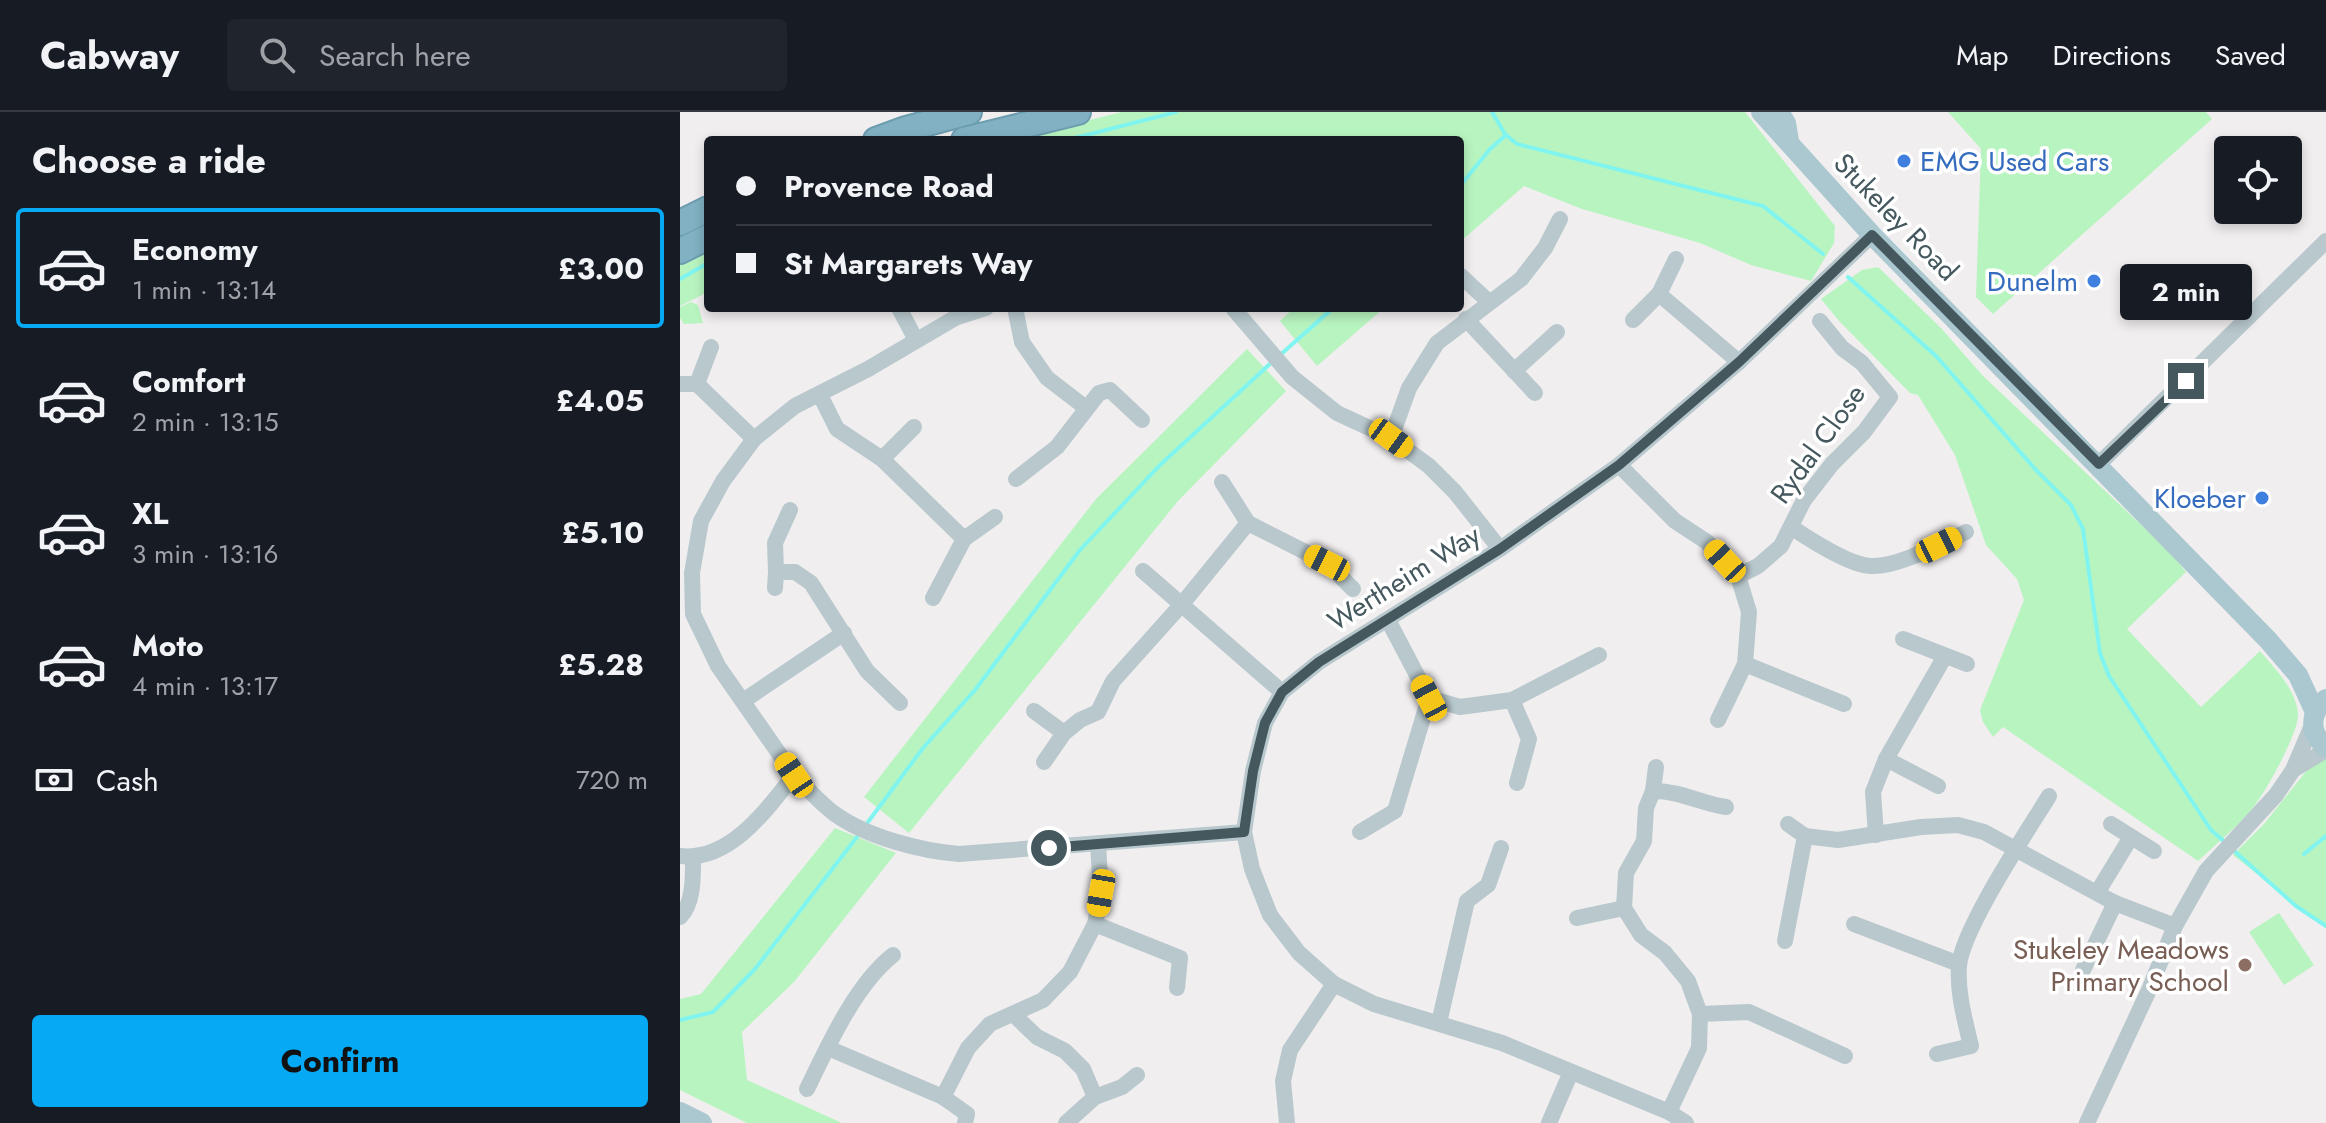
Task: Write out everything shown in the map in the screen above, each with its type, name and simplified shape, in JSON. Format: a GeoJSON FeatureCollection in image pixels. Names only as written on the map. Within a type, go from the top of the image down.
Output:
{"type":"FeatureCollection","features":[{"type":"Feature","properties":{"kind":"highway"},"geometry":{"type":"LineString","coordinates":[[887,136],[969,112]]}},
{"type":"Feature","properties":{"kind":"highway"},"geometry":{"type":"LineString","coordinates":[[980,136],[1078,112]]}},
{"type":"Feature","properties":{"kind":"highway"},"geometry":{"type":"LineString","coordinates":[[680,223],[704,211]]}},
{"type":"Feature","properties":{"kind":"highway"},"geometry":{"type":"LineString","coordinates":[[680,251],[704,239]]}},
{"type":"Feature","properties":{"kind":"main road","name":"Stukeley Road"},"geometry":{"type":"LineString","coordinates":[[1761,112],[1872,235],[2228,597],[2298,675],[2318,711],[2316,738],[2326,749]]}},
{"type":"Feature","properties":{"kind":"main road","name":"Stukeley Road"},"geometry":{"type":"LineString","coordinates":[[1779,112],[1786,123],[1789,141]]}},
{"type":"Feature","properties":{"kind":"main road","name":"Stukeley Road"},"geometry":{"type":"LineString","coordinates":[[2298,675],[2326,692]]}},
{"type":"Feature","properties":{"kind":"main road"},"geometry":{"type":"LineString","coordinates":[[680,1112],[702,1123]]}},
{"type":"Feature","properties":{"kind":"street"},"geometry":{"type":"LineString","coordinates":[[1391,438],[1409,388],[1437,343],[1521,279],[1545,248],[1560,219]]}},
{"type":"Feature","properties":{"kind":"street","name":"Wertheim Way"},"geometry":{"type":"LineString","coordinates":[[1686,1123],[1669,1112],[1502,1043],[1374,1004],[1334,984],[1299,953],[1270,915],[1252,869],[1244,832],[1253,771],[1265,723],[1282,692],[1319,662],[1500,549],[1619,465],[1739,362],[1872,235]]}},
{"type":"Feature","properties":{"kind":"street"},"geometry":{"type":"LineString","coordinates":[[2099,464],[2326,241]]}},
{"type":"Feature","properties":{"kind":"street"},"geometry":{"type":"LineString","coordinates":[[1633,320],[1659,294],[1676,259]]}},
{"type":"Feature","properties":{"kind":"street"},"geometry":{"type":"LineString","coordinates":[[1464,279],[1489,302]]}},
{"type":"Feature","properties":{"kind":"street"},"geometry":{"type":"LineString","coordinates":[[1659,294],[1739,362]]}},
{"type":"Feature","properties":{"kind":"street"},"geometry":{"type":"LineString","coordinates":[[901,312],[916,340]]}},
{"type":"Feature","properties":{"kind":"street"},"geometry":{"type":"LineString","coordinates":[[974,312],[955,318],[868,369],[795,406],[754,439],[723,481],[701,521],[686,616],[794,775],[835,815],[879,835],[932,852],[959,854],[1244,832]]}},
{"type":"Feature","properties":{"kind":"street"},"geometry":{"type":"LineString","coordinates":[[1016,312],[1022,342],[1047,378],[1086,408]]}},
{"type":"Feature","properties":{"kind":"street"},"geometry":{"type":"LineString","coordinates":[[1236,312],[1286,372],[1337,413],[1391,438],[1429,466],[1455,492],[1500,549]]}},
{"type":"Feature","properties":{"kind":"street"},"geometry":{"type":"LineString","coordinates":[[1466,319],[1535,393]]}},
{"type":"Feature","properties":{"kind":"street","name":"Rydal Close"},"geometry":{"type":"LineString","coordinates":[[1738,576],[1758,566],[1781,546],[1804,500],[1864,432],[1890,397],[1862,363],[1842,348],[1820,321]]}},
{"type":"Feature","properties":{"kind":"street"},"geometry":{"type":"LineString","coordinates":[[1514,371],[1557,332]]}},
{"type":"Feature","properties":{"kind":"street"},"geometry":{"type":"LineString","coordinates":[[711,347],[689,384],[754,439]]}},
{"type":"Feature","properties":{"kind":"street"},"geometry":{"type":"LineString","coordinates":[[1016,479],[1057,447],[1099,393],[1110,390],[1142,420]]}},
{"type":"Feature","properties":{"kind":"street"},"geometry":{"type":"LineString","coordinates":[[820,395],[837,429],[882,459],[964,539]]}},
{"type":"Feature","properties":{"kind":"street"},"geometry":{"type":"LineString","coordinates":[[882,459],[914,427]]}},
{"type":"Feature","properties":{"kind":"street"},"geometry":{"type":"LineString","coordinates":[[1619,465],[1675,521],[1707,542],[1738,576],[1749,612],[1745,664],[1718,720]]}},
{"type":"Feature","properties":{"kind":"street"},"geometry":{"type":"LineString","coordinates":[[1222,482],[1248,523],[1327,563],[1353,589]]}},
{"type":"Feature","properties":{"kind":"street"},"geometry":{"type":"LineString","coordinates":[[790,510],[775,543],[775,580],[795,572],[811,583],[867,671],[900,703]]}},
{"type":"Feature","properties":{"kind":"street"},"geometry":{"type":"LineString","coordinates":[[933,598],[964,539],[995,517]]}},
{"type":"Feature","properties":{"kind":"street"},"geometry":{"type":"LineString","coordinates":[[1044,762],[1064,733],[1080,720],[1098,712],[1113,681],[1182,604],[1248,523]]}},
{"type":"Feature","properties":{"kind":"street","name":"Rydal Close"},"geometry":{"type":"LineString","coordinates":[[1791,527],[1824,549],[1870,566],[1913,557],[1966,532]]}},
{"type":"Feature","properties":{"kind":"street"},"geometry":{"type":"LineString","coordinates":[[1143,571],[1282,692]]}},
{"type":"Feature","properties":{"kind":"street"},"geometry":{"type":"LineString","coordinates":[[1360,832],[1395,811],[1429,698],[1388,620]]}},
{"type":"Feature","properties":{"kind":"street"},"geometry":{"type":"LineString","coordinates":[[743,701],[844,633]]}},
{"type":"Feature","properties":{"kind":"street"},"geometry":{"type":"LineString","coordinates":[[1903,639],[1967,664]]}},
{"type":"Feature","properties":{"kind":"street"},"geometry":{"type":"LineString","coordinates":[[1429,698],[1460,707],[1512,700],[1599,655]]}},
{"type":"Feature","properties":{"kind":"street"},"geometry":{"type":"LineString","coordinates":[[1876,835],[1873,792],[1886,759],[1945,656]]}},
{"type":"Feature","properties":{"kind":"street"},"geometry":{"type":"LineString","coordinates":[[1745,664],[1844,704]]}},
{"type":"Feature","properties":{"kind":"street"},"geometry":{"type":"LineString","coordinates":[[1512,700],[1529,739],[1517,783]]}},
{"type":"Feature","properties":{"kind":"street"},"geometry":{"type":"LineString","coordinates":[[1034,711],[1064,733]]}},
{"type":"Feature","properties":{"kind":"street"},"geometry":{"type":"LineString","coordinates":[[2087,1123],[2175,926],[2206,871],[2276,795],[2293,770],[2318,711]]}},
{"type":"Feature","properties":{"kind":"street"},"geometry":{"type":"LineString","coordinates":[[2293,770],[2326,749]]}},
{"type":"Feature","properties":{"kind":"street"},"geometry":{"type":"LineString","coordinates":[[1886,759],[1938,786]]}},
{"type":"Feature","properties":{"kind":"street"},"geometry":{"type":"LineString","coordinates":[[1656,767],[1653,791],[1646,808],[1644,841],[1626,873],[1624,908],[1641,935],[1665,953],[1688,981],[1700,1014],[1699,1048],[1669,1112]]}},
{"type":"Feature","properties":{"kind":"street"},"geometry":{"type":"LineString","coordinates":[[680,917],[691,893],[686,857],[717,848],[754,824],[794,775]]}},
{"type":"Feature","properties":{"kind":"street"},"geometry":{"type":"LineString","coordinates":[[1653,791],[1691,795],[1709,804],[1726,807]]}},
{"type":"Feature","properties":{"kind":"street"},"geometry":{"type":"LineString","coordinates":[[1937,1054],[1971,1046],[1960,997],[1959,964],[1983,907],[2049,796]]}},
{"type":"Feature","properties":{"kind":"street"},"geometry":{"type":"LineString","coordinates":[[1788,824],[1805,836],[1838,840],[1921,827],[1958,825],[1984,832],[2115,903],[2175,926]]}},
{"type":"Feature","properties":{"kind":"street"},"geometry":{"type":"LineString","coordinates":[[2111,824],[2154,851]]}},
{"type":"Feature","properties":{"kind":"street"},"geometry":{"type":"LineString","coordinates":[[1785,941],[1805,836]]}},
{"type":"Feature","properties":{"kind":"street"},"geometry":{"type":"LineString","coordinates":[[2097,893],[2131,837]]}},
{"type":"Feature","properties":{"kind":"street"},"geometry":{"type":"LineString","coordinates":[[943,1097],[968,1048],[990,1024],[1043,1000],[1070,972],[1095,924],[1101,893],[1098,844]]}},
{"type":"Feature","properties":{"kind":"street"},"geometry":{"type":"LineString","coordinates":[[1439,1023],[1467,901],[1488,885],[1501,848]]}},
{"type":"Feature","properties":{"kind":"street"},"geometry":{"type":"LineString","coordinates":[[2083,970],[2115,903]]}},
{"type":"Feature","properties":{"kind":"street"},"geometry":{"type":"LineString","coordinates":[[1577,918],[1624,908]]}},
{"type":"Feature","properties":{"kind":"street"},"geometry":{"type":"LineString","coordinates":[[1095,924],[1180,958],[1177,988]]}},
{"type":"Feature","properties":{"kind":"street"},"geometry":{"type":"LineString","coordinates":[[1854,924],[1873,939],[1959,964]]}},
{"type":"Feature","properties":{"kind":"street"},"geometry":{"type":"LineString","coordinates":[[807,1089],[828,1048],[878,967],[893,955]]}},
{"type":"Feature","properties":{"kind":"street"},"geometry":{"type":"LineString","coordinates":[[1287,1123],[1283,1081],[1290,1050],[1334,984]]}},
{"type":"Feature","properties":{"kind":"street"},"geometry":{"type":"LineString","coordinates":[[1700,1014],[1749,1012],[1845,1056]]}},
{"type":"Feature","properties":{"kind":"street"},"geometry":{"type":"LineString","coordinates":[[1013,1014],[1037,1037],[1065,1051],[1083,1069],[1095,1097]]}},
{"type":"Feature","properties":{"kind":"street"},"geometry":{"type":"LineString","coordinates":[[828,1048],[943,1097],[967,1114],[965,1123]]}},
{"type":"Feature","properties":{"kind":"street"},"geometry":{"type":"LineString","coordinates":[[1549,1123],[1571,1072]]}},
{"type":"Feature","properties":{"kind":"street"},"geometry":{"type":"LineString","coordinates":[[1066,1123],[1095,1097],[1122,1087],[1137,1075]]}},
{"type":"Feature","properties":{"kind":"green space"},"geometry":{"type":"Polygon","coordinates":[[[1122,112],[1745,112],[1835,226],[1834,243],[1811,281],[1751,265],[1700,243],[1582,209],[1524,186],[1464,238],[1464,136],[1024,136],[1122,112]]]}},
{"type":"Feature","properties":{"kind":"green space"},"geometry":{"type":"Polygon","coordinates":[[[1948,112],[2206,112],[2212,119],[1993,314],[1976,297],[1981,149],[1948,112]]]}},
{"type":"Feature","properties":{"kind":"green space"},"geometry":{"type":"Polygon","coordinates":[[[704,250],[704,294],[680,306],[680,263],[704,250]]]}},
{"type":"Feature","properties":{"kind":"green space"},"geometry":{"type":"Polygon","coordinates":[[[1878,267],[1941,328],[1983,376],[2169,551],[2186,572],[2127,629],[2201,707],[2260,651],[2294,697],[2298,715],[2292,737],[2262,795],[2248,814],[2198,861],[2003,727],[1993,737],[1983,722],[1980,710],[2024,600],[2017,579],[1986,545],[1955,455],[1918,395],[1910,393],[1821,299],[1862,270],[1878,267]]]}},
{"type":"Feature","properties":{"kind":"green space"},"geometry":{"type":"Polygon","coordinates":[[[691,302],[698,305],[703,323],[684,324],[680,318],[680,307],[691,302]]]}},
{"type":"Feature","properties":{"kind":"green space"},"geometry":{"type":"Polygon","coordinates":[[[1290,312],[1379,312],[1317,366],[1280,321],[1290,312]]]}},
{"type":"Feature","properties":{"kind":"green space"},"geometry":{"type":"Polygon","coordinates":[[[1247,349],[1286,391],[1178,501],[909,833],[864,797],[1096,499],[1247,349]]]}},
{"type":"Feature","properties":{"kind":"green space"},"geometry":{"type":"Polygon","coordinates":[[[2326,759],[2326,928],[2233,855],[2264,824],[2311,765],[2326,759]]]}},
{"type":"Feature","properties":{"kind":"green space"},"geometry":{"type":"Polygon","coordinates":[[[835,828],[896,853],[794,982],[742,1032],[747,1080],[842,1123],[747,1123],[680,1090],[680,999],[701,994],[835,828]]]}},
{"type":"Feature","properties":{"kind":"green space"},"geometry":{"type":"Polygon","coordinates":[[[2279,913],[2314,965],[2284,985],[2249,932],[2279,913]]]}},
{"type":"Feature","properties":{"kind":"waterway"},"geometry":{"type":"LineString","coordinates":[[1083,136],[1176,112]]}},
{"type":"Feature","properties":{"kind":"waterway"},"geometry":{"type":"LineString","coordinates":[[1492,112],[1505,134]]}},
{"type":"Feature","properties":{"kind":"waterway"},"geometry":{"type":"LineString","coordinates":[[1464,181],[1506,135],[1517,144],[1763,206],[1823,254]]}},
{"type":"Feature","properties":{"kind":"waterway"},"geometry":{"type":"LineString","coordinates":[[680,279],[704,265]]}},
{"type":"Feature","properties":{"kind":"waterway"},"geometry":{"type":"LineString","coordinates":[[1848,277],[1936,356],[2035,469],[2071,505],[2083,529],[2100,653],[2109,676],[2211,830],[2226,843]]}},
{"type":"Feature","properties":{"kind":"waterway"},"geometry":{"type":"LineString","coordinates":[[1279,356],[1328,312]]}},
{"type":"Feature","properties":{"kind":"waterway"},"geometry":{"type":"LineString","coordinates":[[865,826],[923,748],[975,690],[1080,550],[1160,465],[1272,362]]}},
{"type":"Feature","properties":{"kind":"waterway"},"geometry":{"type":"LineString","coordinates":[[680,1020],[713,1012],[755,969],[860,833]]}},
{"type":"Feature","properties":{"kind":"waterway"},"geometry":{"type":"LineString","coordinates":[[2304,854],[2326,836]]}},
{"type":"Feature","properties":{"kind":"waterway"},"geometry":{"type":"LineString","coordinates":[[2232,849],[2296,906],[2326,926]]}},
{"type":"Feature","properties":{"kind":"place","name":"EMG Used Cars"},"geometry":{"type":"Point","coordinates":[1904,161]}},
{"type":"Feature","properties":{"kind":"place","name":"Dunelm"},"geometry":{"type":"Point","coordinates":[2094,281]}},
{"type":"Feature","properties":{"kind":"place","name":"Kloeber"},"geometry":{"type":"Point","coordinates":[2262,498]}},
{"type":"Feature","properties":{"kind":"place","name":"Stukeley Meadows Primary School"},"geometry":{"type":"Point","coordinates":[2245,965]}},
{"type":"Feature","properties":{"kind":"route"},"geometry":{"type":"LineString","coordinates":[[1049,848],[1244,832],[1253,771],[1265,723],[1282,692],[1319,662],[1500,549],[1619,465],[1739,362],[1872,235],[2099,464],[2186,381]]}}]}
